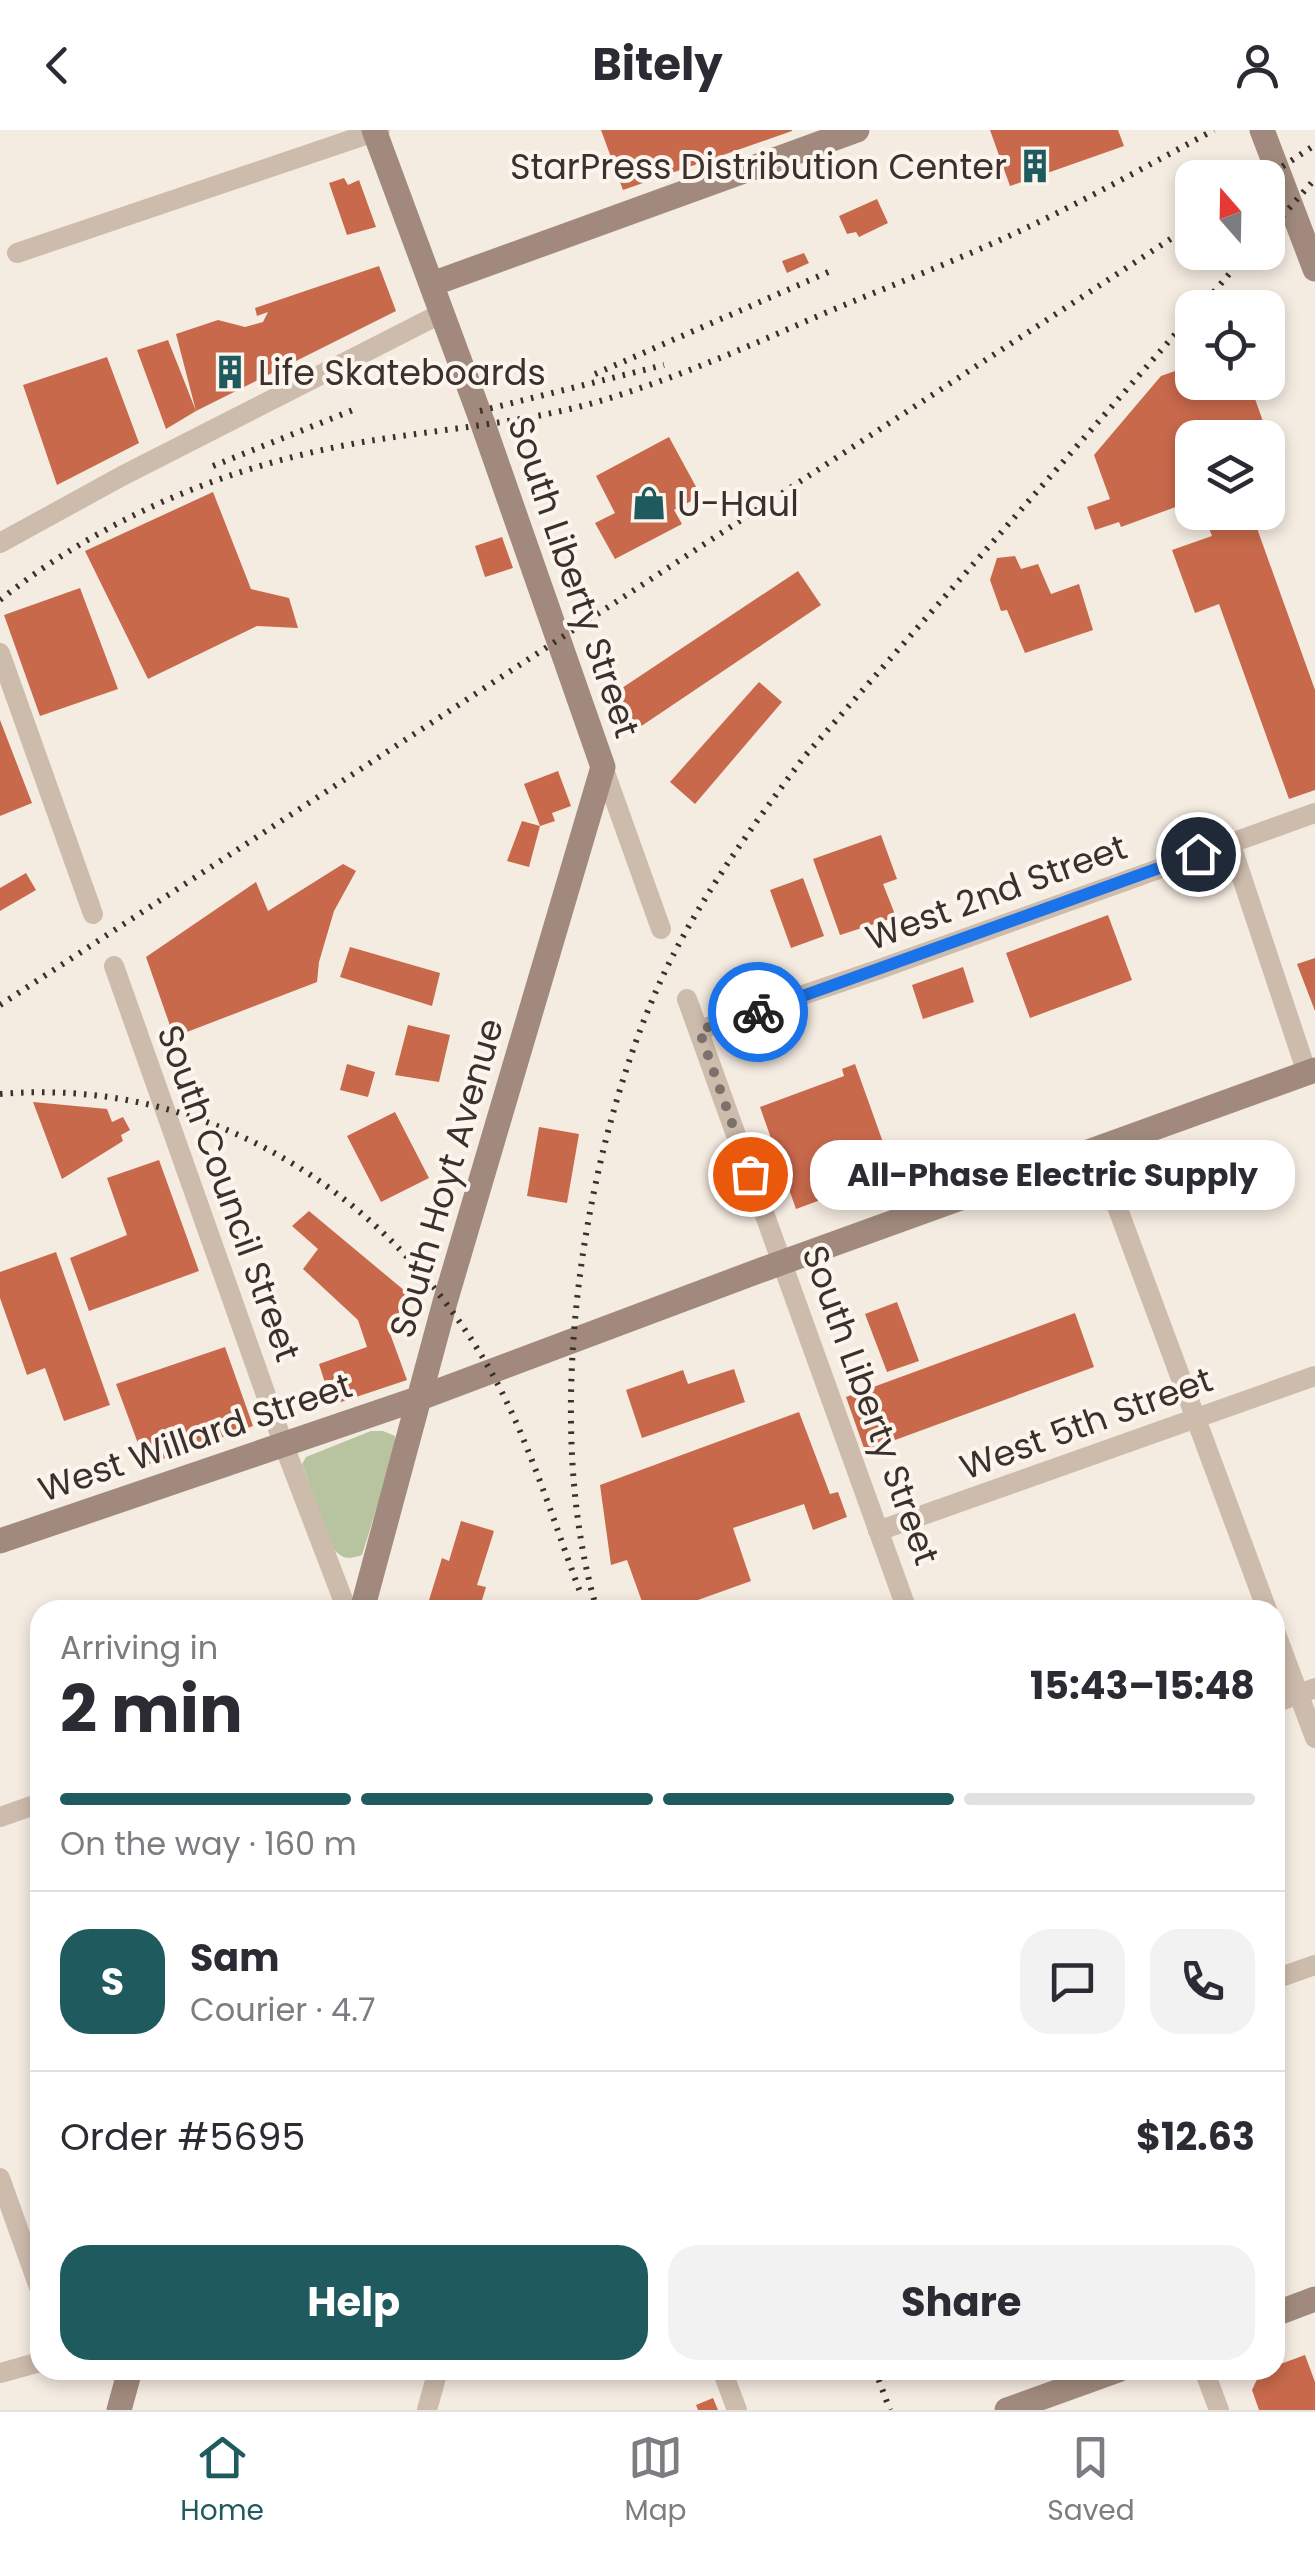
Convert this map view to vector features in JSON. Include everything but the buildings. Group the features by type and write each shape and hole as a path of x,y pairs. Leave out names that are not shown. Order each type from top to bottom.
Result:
{"street":[{"path":"432,284 857,130"},
{"path":"1262,130 1315,269"},
{"path":"17,253 377,131"},
{"name":"South Liberty Street","path":"377,131 603,767"},
{"path":"0,543 122,476 442,313"},
{"path":"0,653 93,914"},
{"path":"603,767 662,929"},
{"name":"South Hoyt Avenue","path":"365,1600 450,1284 603,767"},
{"name":"West 2nd Street","path":"699,1030 1315,812"},
{"path":"1230,842 1311,1072"},
{"name":"South Council Street","path":"114,966 343,1600"},
{"name":"South Liberty Street","path":"687,999 903,1600"},
{"name":"West Willard Street","path":"0,1541 420,1398 782,1262 1311,1072"},
{"path":"1096,1150 1263,1600"},
{"name":"West 5th Street","path":"878,1531 1315,1376"},
{"path":"1285,1650 1307,1691 1315,1738"},
{"path":"0,1817 30,1807"},
{"path":"1285,1976 1315,1965"},
{"path":"0,2178 30,2262"},
{"path":"1285,2310 1315,2299"},
{"path":"0,2373 30,2365"},
{"path":"119,2410 126,2380"},
{"path":"427,2410 435,2380"},
{"path":"726,2380 737,2410"},
{"path":"1007,2410 1090,2380"},
{"path":"1208,2380 1219,2410"}],"green space":[{"path":"371,1431 395,1436 396,1446 362,1555 345,1557 332,1547 302,1464 306,1457"}],"railway":[{"path":"0,600 82,543 126,519 217,480 363,442 565,410 682,373 1001,239 1214,130"},
{"path":"1285,165 1315,145"},
{"path":"1285,213 1315,179"},
{"path":"0,1005 1175,236"},
{"path":"595,374 833,270"},
{"path":"1215,290 1233,270"},
{"path":"595,1600 580,1536 572,1457 578,1291 609,1126 661,980 709,893 804,757 1175,334"},
{"path":"480,411 664,365"},
{"path":"213,466 353,410"},
{"path":"0,1094 74,1093 145,1104 213,1124 276,1154 336,1193 390,1239 438,1293 496,1381 537,1472 582,1597"},
{"path":"879,2380 890,2410"}],"way so far":[{"path":"750,1174 699,1030 758,1012"}],"place":[{"name":"StarPress Distribution Center","path":"1035,166"},
{"name":"Life Skateboards","path":"230,372"},
{"name":"U-Haul","path":"649,503"},
{"name":"All-Phase Electric Supply","path":"750,1174"}],"route":[{"path":"758,1012 1198,854"}]}
